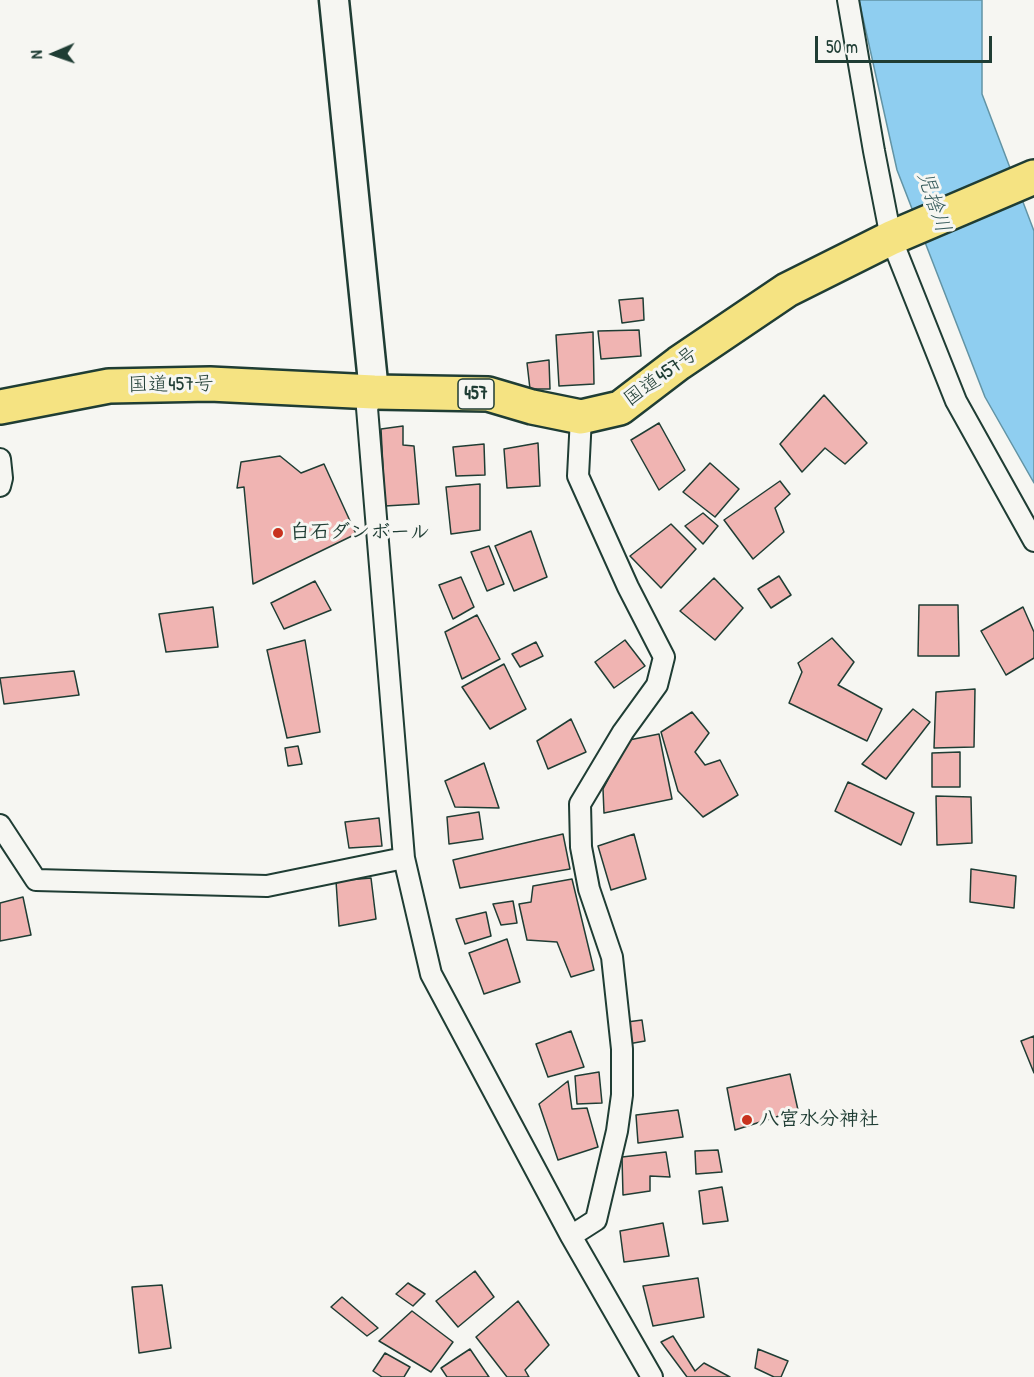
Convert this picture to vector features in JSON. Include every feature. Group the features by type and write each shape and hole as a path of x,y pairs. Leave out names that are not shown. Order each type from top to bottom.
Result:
{"highway":[{"name":"国道457号","path":"0,407 109,386 210,384 374,392 488,394 532,407 581,417 620,408 679,363 787,290 895,236 1034,177"}],"street":[{"path":"334,0 374,392 367,408 404,858 430,974 571,1236 652,1377"},
{"path":"848,0 874,151 895,236 956,401 1034,541"},
{"path":"571,1236 596,1220 622,1095 622,1049 612,957 587,878 581,847 579,804 623,732 657,685 664,657 627,587 578,476 581,417"},
{"path":"0,459 2,478 0,486"},
{"path":"0,825 36,880 267,886 404,858"}],"water":[{"name":"児捨川","path":"859,0 982,0 982,94 1034,231 1034,483 985,397 897,170"}],"building":[{"path":"643,298 644,320 622,323 619,300"},
{"path":"639,330 641,356 601,359 598,331"},
{"path":"593,332 594,384 559,386 556,335"},
{"path":"549,360 550,389 530,389 527,363"},
{"path":"824,395 867,443 845,464 825,448 802,472 780,444"},
{"path":"659,423 685,470 659,490 631,440"},
{"path":"403,426 403,445 414,446 419,504 385,506 381,429"},
{"path":"538,443 540,486 507,488 504,449"},
{"path":"484,444 485,475 456,476 453,447"},
{"path":"280,456 301,473 324,464 356,534 253,584 244,487 237,488 241,462"},
{"path":"710,463 739,489 715,517 683,492"},
{"path":"780,481 790,494 775,508 784,532 753,559 724,520"},
{"path":"480,484 480,530 451,534 446,487"},
{"path":"703,513 718,526 703,544 685,526"},
{"path":"671,524 696,549 661,588 630,556"},
{"path":"531,531 547,577 514,591 495,546"},
{"path":"489,546 504,584 487,591 471,552"},
{"path":"779,576 791,595 771,608 758,589"},
{"path":"461,577 474,607 453,619 439,585"},
{"path":"714,578 743,608 715,640 680,611"},
{"path":"315,581 331,610 284,629 271,603"},
{"path":"919,605 958,605 959,656 918,656"},
{"path":"213,607 218,647 166,652 159,614"},
{"path":"1023,607 1034,632 1034,658 1006,675 981,631"},
{"path":"477,615 500,659 462,679 445,632"},
{"path":"832,638 854,662 838,685 882,709 867,741 789,703 802,672 798,663"},
{"path":"305,640 320,732 287,738 267,650"},
{"path":"625,640 645,666 614,688 595,662"},
{"path":"536,642 543,656 520,667 512,654"},
{"path":"504,664 526,709 490,729 462,687"},
{"path":"74,671 79,695 4,704 0,678"},
{"path":"975,689 974,747 934,748 936,692"},
{"path":"913,709 930,722 886,779 862,764"},
{"path":"692,712 709,733 695,752 705,765 720,760 738,795 703,817 678,791 661,732"},
{"path":"571,719 586,752 548,769 537,741"},
{"path":"659,734 672,799 604,813 603,789 629,740"},
{"path":"298,746 302,764 288,766 285,748"},
{"path":"960,752 960,787 932,787 932,753"},
{"path":"484,763 499,808 455,807 445,781"},
{"path":"848,782 914,813 901,845 835,811"},
{"path":"936,796 971,797 972,843 937,845"},
{"path":"479,812 483,839 449,844 447,817"},
{"path":"379,818 382,846 349,848 345,822"},
{"path":"563,834 570,869 460,888 453,860"},
{"path":"634,834 646,879 611,890 598,846"},
{"path":"971,869 1016,876 1014,908 970,902"},
{"path":"371,878 376,919 339,926 336,881"},
{"path":"572,879 594,970 571,977 557,942 527,940 519,904 531,902 533,886"},
{"path":"23,897 31,935 0,941 0,903"},
{"path":"513,901 517,923 501,925 493,904"},
{"path":"486,912 491,936 465,944 456,919"},
{"path":"507,939 520,982 484,994 469,953"},
{"path":"642,1020 645,1041 628,1044 627,1022"},
{"path":"571,1031 584,1067 548,1077 536,1044"},
{"path":"1034,1036 1034,1073 1021,1041"},
{"path":"599,1072 602,1103 577,1104 575,1076"},
{"path":"790,1074 798,1110 735,1130 727,1088"},
{"path":"568,1081 572,1109 587,1108 598,1147 558,1160 539,1104"},
{"path":"678,1110 683,1137 638,1143 636,1115"},
{"path":"718,1150 722,1172 696,1174 695,1151"},
{"path":"666,1152 670,1177 650,1176 650,1191 623,1195 622,1157"},
{"path":"722,1187 728,1221 703,1224 699,1191"},
{"path":"663,1223 669,1256 624,1262 620,1231"},
{"path":"475,1271 494,1297 458,1327 436,1301"},
{"path":"698,1278 704,1317 653,1326 643,1286"},
{"path":"408,1283 425,1294 413,1306 396,1294"},
{"path":"162,1285 171,1348 139,1353 132,1287"},
{"path":"342,1297 378,1328 367,1336 331,1307"},
{"path":"518,1301 549,1345 525,1370 529,1377 507,1377 476,1337"},
{"path":"412,1311 453,1342 431,1372 379,1341"},
{"path":"673,1336 695,1371 704,1363 730,1377 687,1377 661,1342"},
{"path":"470,1349 489,1377 447,1377 441,1368"},
{"path":"758,1349 788,1361 781,1377 774,1377 755,1368"},
{"path":"385,1353 410,1367 404,1377 382,1377 373,1371"}],"place":[{"name":"白石ダンボール","path":"278,533"},
{"name":"八宮水分神社","path":"747,1120"}]}
